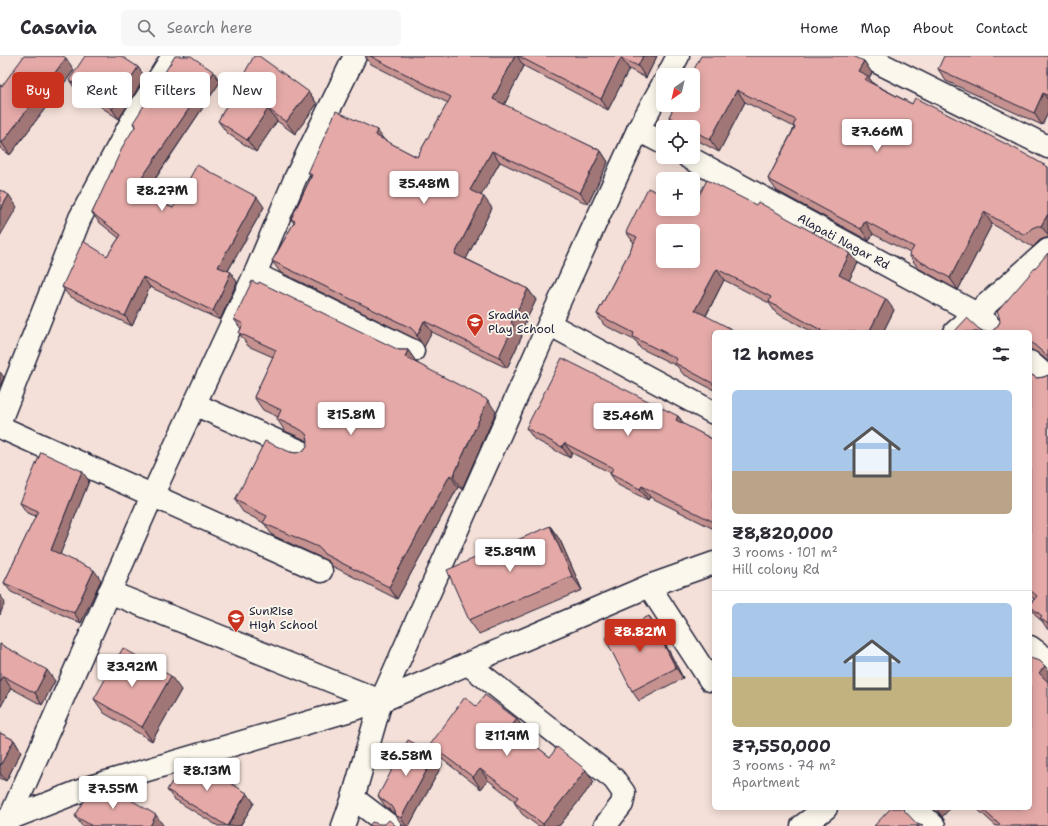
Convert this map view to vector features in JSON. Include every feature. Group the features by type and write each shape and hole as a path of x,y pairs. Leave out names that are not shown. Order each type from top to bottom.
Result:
{"street":[{"path":"0,421 80,218 132,121 173,56"},
{"path":"4,821 194,404 255,274 295,179 355,56"},
{"path":"672,68 678,56"},
{"path":"865,56 1048,147"},
{"path":"343,826 353,798 381,701 549,324 638,130 656,97"},
{"path":"638,130 656,139"},
{"name":"Alapati Nagar Rd","path":"700,164 975,313 994,330"},
{"path":"957,330 1048,250"},
{"path":"255,274 413,351"},
{"path":"549,324 712,412"},
{"path":"1032,364 1048,378"},
{"path":"194,404 304,453"},
{"path":"0,427 321,571"},
{"path":"4,821 93,786 381,701 649,586 712,564"},
{"path":"649,586 710,680"},
{"path":"109,592 381,701"},
{"path":"1032,648 1048,660"},
{"path":"468,664 614,779 624,793 622,804 607,825"},
{"path":"353,798 390,826"},
{"path":"804,826 824,810"},
{"path":"917,810 934,826"}],"building":[{"path":"24,56 63,56 66,58 55,72 12,72"},
{"path":"85,56 121,56 138,67 132,77 132,72 74,72"},
{"path":"175,56 191,56 214,72 210,78 210,72 165,72"},
{"path":"254,56 259,56 309,92 286,122 268,109 247,140 218,121 225,108 276,108 276,72 245,72"},
{"path":"370,56 515,56 493,99 601,151 580,193 492,151 470,190 484,197 455,254 528,289 511,323 514,325 499,357 424,321 417,336 411,328 272,261 295,221 291,219 312,175 308,173 336,111 377,130 375,135 417,157 451,97"},
{"path":"518,56 643,56 638,66 621,58 601,99"},
{"path":"701,56 853,56 864,61 858,71 868,76 865,80 912,104 915,98 1016,149 1048,167 1048,214 1041,226 1032,228 1025,235 984,212 950,278 909,255 914,247 865,221 861,229 768,179 795,127 793,126 796,120 737,90 710,140 700,134 700,120 674,120 669,117 672,112 700,112 700,68 695,68"},
{"path":"944,56 1048,56 1048,96 1043,93 1034,113 938,69"},
{"path":"12,72 12,108 28,108 2,143 0,142 0,85 2,86"},
{"path":"142,108 189,108 133,191 173,208 197,165 257,197 218,267 231,272 213,311 143,277 125,316 62,287 83,241 107,256 121,235 92,213 124,144 136,125 133,123"},
{"path":"707,180 756,205 758,202 850,253 839,275 886,299 870,330 821,330 769,302 771,297 717,269 695,310 733,330 712,330 712,383 675,363 677,359 633,337 634,333 597,314 637,237 626,232 648,188 656,192 656,216 700,216 700,194"},
{"path":"0,190 9,195 0,210"},
{"path":"1048,253 1048,357 1032,343 1032,330 994,330 1000,322 997,312"},
{"path":"252,281 258,284 259,282 399,350 408,350 405,357 488,400 453,477 450,475 389,587 324,554 318,547 263,523 267,516 235,500 265,441 290,452 296,453 303,451 307,446 308,440 306,434 301,430 277,419 281,410 254,397 276,350 239,333 243,324 234,319"},
{"path":"967,318 981,330 956,330"},
{"path":"562,358 678,416 676,420 712,439 712,521 642,486 640,489 610,474 613,468 564,443 562,447 526,428"},
{"path":"1032,375 1037,378 1048,375 1048,624 1040,618 1042,616 1032,608 1032,602 1037,596 1032,592"},
{"path":"41,452 82,471 51,550 94,570 74,613 4,583 38,511 20,503"},
{"path":"550,526 572,576 469,620 447,570"},
{"path":"649,616 676,668 632,691 605,638"},
{"path":"0,644 47,670 35,693 3,676 0,682"},
{"path":"123,648 171,676 142,727 94,699"},
{"path":"1032,658 1040,661 1045,666 1039,673 1048,682 1048,826 1001,826 983,810 1032,810"},
{"path":"485,695 517,719 511,727 550,757 557,747 586,770 543,824 514,802 518,797 480,769 473,777 430,745 465,697 476,706"},
{"path":"0,733 14,740 0,766"},
{"path":"408,740 435,755 401,818 395,815 391,806 378,796"},
{"path":"190,759 247,793 227,826 167,790 185,760"},
{"path":"105,784 156,815 150,826 92,826 75,816 92,788"},
{"path":"889,810 904,810 917,824 923,826 874,826"},
{"path":"389,820 396,826 369,826 372,822 385,824"}],"place":[{"name":"Sradha Play School","path":"475,337"},
{"name":"SunRise High School","path":"236,633"}]}
